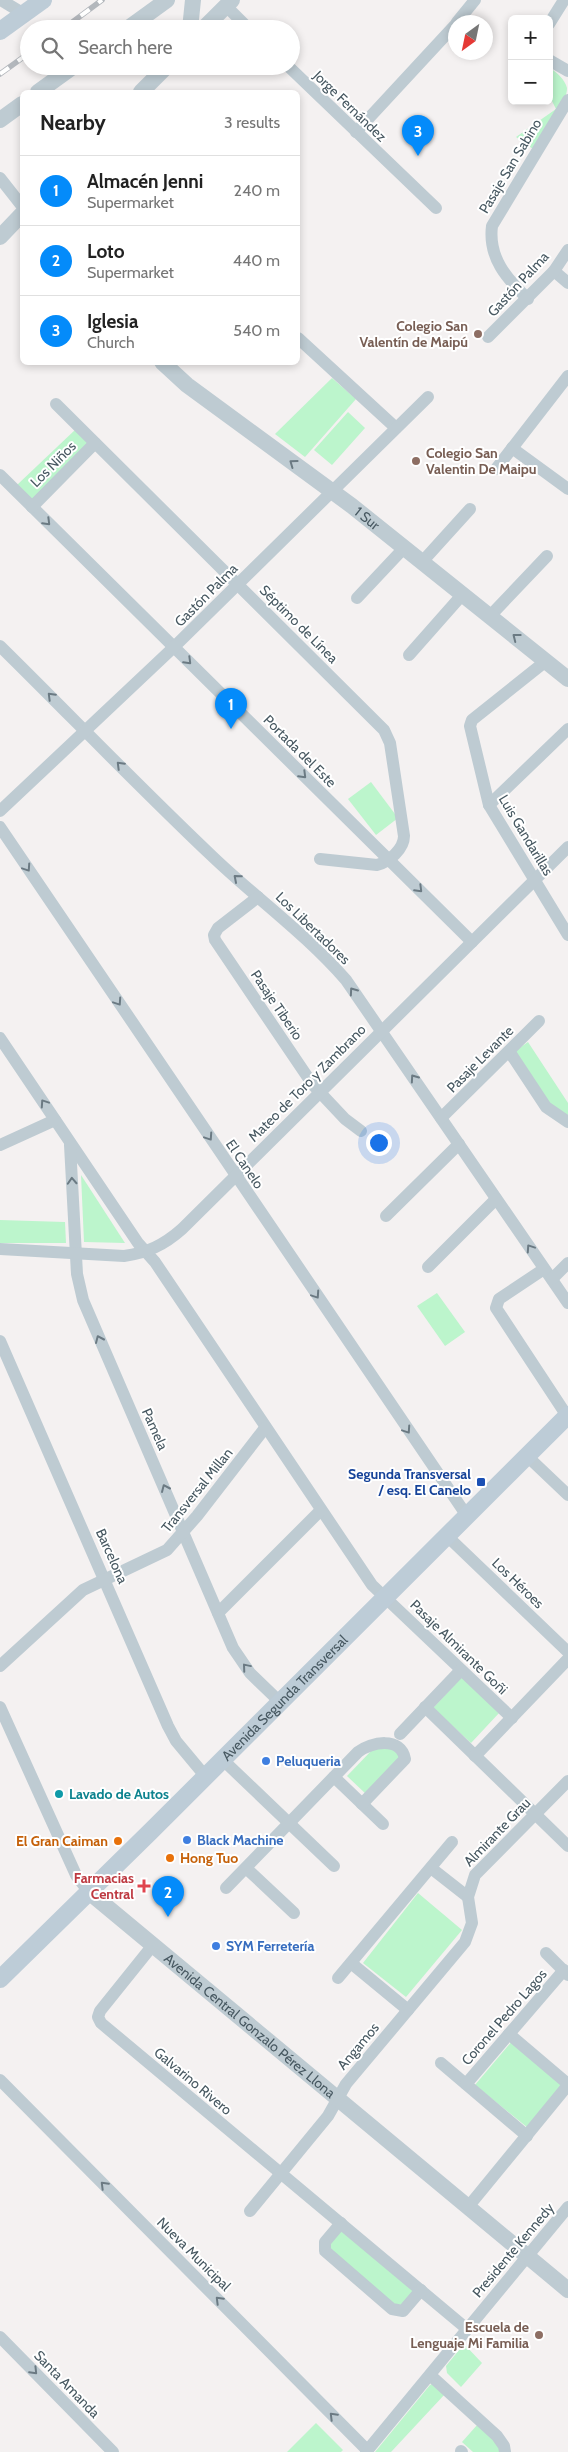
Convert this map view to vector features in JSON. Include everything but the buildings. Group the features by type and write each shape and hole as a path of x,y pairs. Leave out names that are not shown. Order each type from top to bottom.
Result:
{"main road":[{"path":"0,31 42,0"},
{"name":"Avenida Segunda Transversal","path":"0,1979 206,1777 568,1415"}],"street":[{"path":"1,0 24,14"},
{"path":"139,20 167,0"},
{"path":"191,20 192,0"},
{"path":"463,15 475,0"},
{"path":"553,18 564,0"},
{"path":"213,20 229,3 242,20"},
{"path":"356,132 448,32"},
{"path":"553,62 568,71"},
{"path":"41,90 62,75"},
{"path":"143,90 158,75"},
{"name":"Jorge Fernández","path":"297,75 436,208"},
{"name":"Pasaje San Sabino","path":"528,299 501,271 492,235 492,226 568,100"},
{"path":"0,120 20,105"},
{"path":"0,178 20,214"},
{"path":"0,238 20,217"},
{"name":"Gastón Palma","path":"488,337 554,271 568,250"},
{"path":"554,271 568,283"},
{"path":"300,340 396,428"},
{"name":"1 Sur","path":"165,365 192,388 332,492 422,562 568,679"},
{"path":"496,469 568,376"},
{"name":"Gastón Palma","path":"0,811 174,647 428,397"},
{"name":"Séptimo de Línea","path":"56,404 379,724 388,736 404,836 402,846 388,859"},
{"name":"Los Niños","path":"32,507 95,443"},
{"path":"512,448 568,489"},
{"name":"Portada del Este","path":"0,475 472,942"},
{"path":"422,562 470,509"},
{"path":"357,598 404,548"},
{"path":"490,616 547,556"},
{"path":"409,655 462,594"},
{"name":"Los Libertadores","path":"0,646 215,859 326,958 346,980 568,1303"},
{"name":"Luis Gandarillas","path":"546,661 470,722 481,777 489,805 568,935"},
{"path":"489,805 568,729"},
{"name":"El Canelo","path":"0,827 467,1516"},
{"name":"Mateo de Toro y Zambrano","path":"0,1249 124,1256 144,1252 174,1236 568,847"},
{"path":"320,860 378,865 388,859"},
{"name":"Pasaje Tiberio","path":"258,897 218,928 214,935 215,940 319,1093 345,1119 361,1130"},
{"name":"Pasaje Levante","path":"442,1118 539,1021"},
{"name":"Pamela","path":"1,1040 144,1252 155,1262 320,1511 372,1585 385,1597"},
{"path":"509,1051 546,1107 568,1122"},
{"path":"0,1145 55,1120"},
{"name":"Pamela","path":"70,1144 78,1282 83,1300 218,1613 241,1661 280,1702"},
{"path":"386,1216 459,1144"},
{"path":"428,1267 496,1199"},
{"path":"568,1263 499,1299 496,1308 568,1415"},
{"name":"Barcelona","path":"0,1341 168,1726 180,1746 206,1777"},
{"name":"Transversal Millan","path":"3,1663 74,1596 105,1578 159,1555 184,1531 265,1428"},
{"path":"527,1456 568,1495"},
{"path":"218,1613 320,1511"},
{"name":"Los Héroes","path":"447,1536 568,1652"},
{"name":"Pasaje Almirante Goñi","path":"385,1597 512,1718"},
{"path":"0,1648 3,1663"},
{"path":"475,1756 568,1660"},
{"path":"400,1734 461,1670"},
{"name":"Avenida Central Gonzalo Pérez Llona","path":"0,1707 76,1875 89,1892 527,2256 566,2284"},
{"path":"425,1707 568,1846"},
{"path":"226,1888 364,1747 388,1742 394,1744 405,1756 404,1761 362,1804"},
{"path":"223,1760 334,1866"},
{"path":"334,1777 384,1824"},
{"name":"Almirante Grau","path":"468,1896 475,1875 568,1782"},
{"name":"Almirante Grau","path":"338,1978 452,1842"},
{"path":"246,1868 294,1913"},
{"path":"431,1868 468,1896"},
{"name":"Angamos","path":"250,2210 328,2116 346,2084 468,1936 472,1917 468,1896"},
{"name":"Galvarino Rivero","path":"153,1945 100,2011 99,2020 467,2329"},
{"path":"546,1952 566,1973"},
{"path":"351,1963 408,2010"},
{"name":"Coronel Pedro Lagos","path":"466,2084 509,2034 566,1973"},
{"path":"468,2207 568,2084 509,2034"},
{"path":"441,2063 526,2136"},
{"name":"Nueva Municipal","path":"0,2080 367,2451"},
{"name":"Presidente Kennedy","path":"367,2451 568,2207"},
{"path":"341,2223 325,2242 325,2251 385,2303 396,2311 403,2311 421,2290"},
{"name":"Santa Amanda","path":"1,2338 113,2452"},
{"path":"430,2375 497,2436 504,2446 504,2452"}],"green space":[{"path":"553,70 567,88 563,102 533,149 516,137 556,109 553,103"},
{"path":"332,378 356,399 305,457 275,434"},
{"path":"348,412 365,428 332,465 314,450"},
{"path":"76,429 91,444 32,501 17,485"},
{"path":"371,782 398,818 376,835 348,799"},
{"path":"528,1042 568,1103 568,1118 554,1111 515,1051"},
{"path":"81,1175 125,1243 84,1242"},
{"path":"0,1220 65,1222 66,1243 0,1243"},
{"path":"437,1293 465,1332 445,1346 417,1306"},
{"path":"462,1677 500,1712 471,1743 433,1708"},
{"path":"391,1746 402,1757 367,1795 347,1776 374,1748"},
{"path":"418,1893 462,1930 406,1997 363,1963"},
{"path":"513,2040 564,2083 528,2128 475,2085"},
{"path":"340,2231 348,2232 411,2286 413,2293 404,2305 392,2304 329,2252 329,2245"},
{"path":"464,2344 482,2363 461,2387 447,2373 446,2366"},
{"path":"434,2383 445,2394 391,2452 375,2452 430,2385"},
{"path":"316,2423 343,2450 341,2452 287,2452"},
{"path":"478,2424 497,2441 500,2452 473,2452 462,2442"}],"railway":[{"path":"75,20 102,0"},
{"path":"0,74 20,60"}],"place":[{"name":"Iglesia","path":"418,156"},
{"name":"Colegio San Valentín de Maipú","path":"478,334"},
{"name":"Colegio San Valentin De Maipu","path":"416,461"},
{"name":"Almacén Jenni","path":"231,729"},
{"name":"Segunda Transversal / esq. El Canelo","path":"481,1482"},
{"name":"Peluqueria","path":"266,1761"},
{"name":"Lavado de Autos","path":"59,1794"},
{"name":"Black Machine","path":"187,1840"},
{"name":"El Gran Caiman","path":"118,1841"},
{"name":"Hong Tuo","path":"170,1858"},
{"name":"Farmacias Central","path":"144,1886"},
{"name":"Loto","path":"168,1917"},
{"name":"SYM Ferretería","path":"216,1946"},
{"name":"Escuela de Lenguaje Mi Familia","path":"539,2335"}]}
